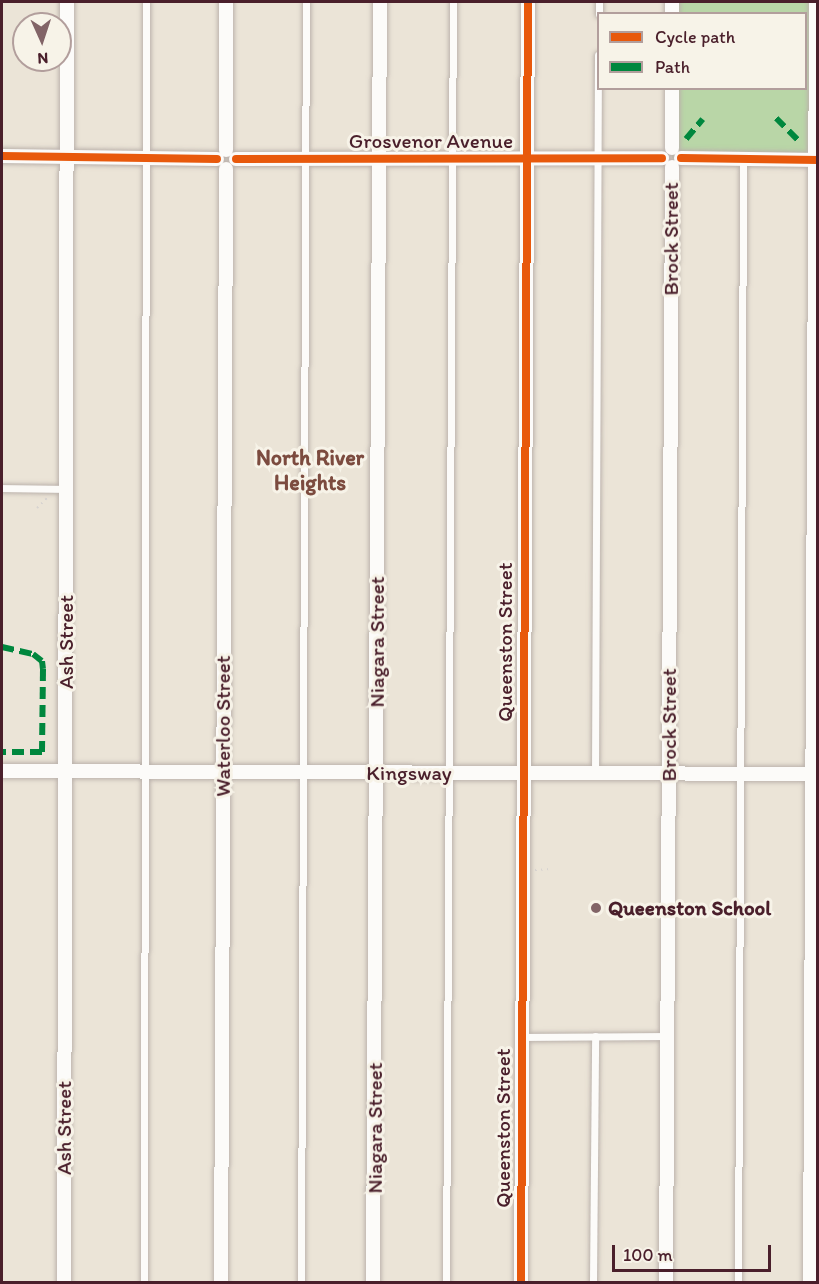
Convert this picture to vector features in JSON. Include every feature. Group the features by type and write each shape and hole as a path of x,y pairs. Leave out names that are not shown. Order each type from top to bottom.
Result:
{"street":[{"name":"Ash Street","path":"64,1282 68,2"},
{"name":"Waterloo Street","path":"221,1282 226,2"},
{"name":"Niagara Street","path":"374,1282 380,2"},
{"name":"Queenston Street","path":"521,1282 528,2"},
{"path":"810,1282 815,774 816,2"},
{"name":"Brock Street","path":"666,1282 672,90"},
{"name":"Grosvenor Avenue","path":"2,156 226,159 817,160"},
{"name":"Kingsway","path":"2,771 815,774"}],"lane":[{"path":"144,1282 146,2"},
{"path":"301,1282 306,2"},
{"path":"446,1282 453,2"},
{"path":"595,774 598,90"},
{"path":"738,1282 743,159"},
{"path":"2,488 66,489"},
{"path":"593,1282 595,1036"},
{"path":"522,1037 667,1036"}],"path":[{"path":"37,508 51,496"},
{"path":"535,870 550,869"}],"green space":[{"path":"672,2 816,2 816,160 672,158 672,90 807,90 807,12 672,12"}],"marked path":[{"path":"776,118 800,142"},
{"path":"686,139 703,119"},
{"path":"2,647 33,654 42,661 43,669 42,752 2,752"}],"cycle path":[{"path":"521,1282 528,2"},
{"path":"2,156 217,159"},
{"path":"236,159 662,158"},
{"path":"681,158 818,160"}],"place":[{"name":"Queenston School","path":"596,908"}],"district":[{"name":"North River Heights","path":"310,470"}]}
